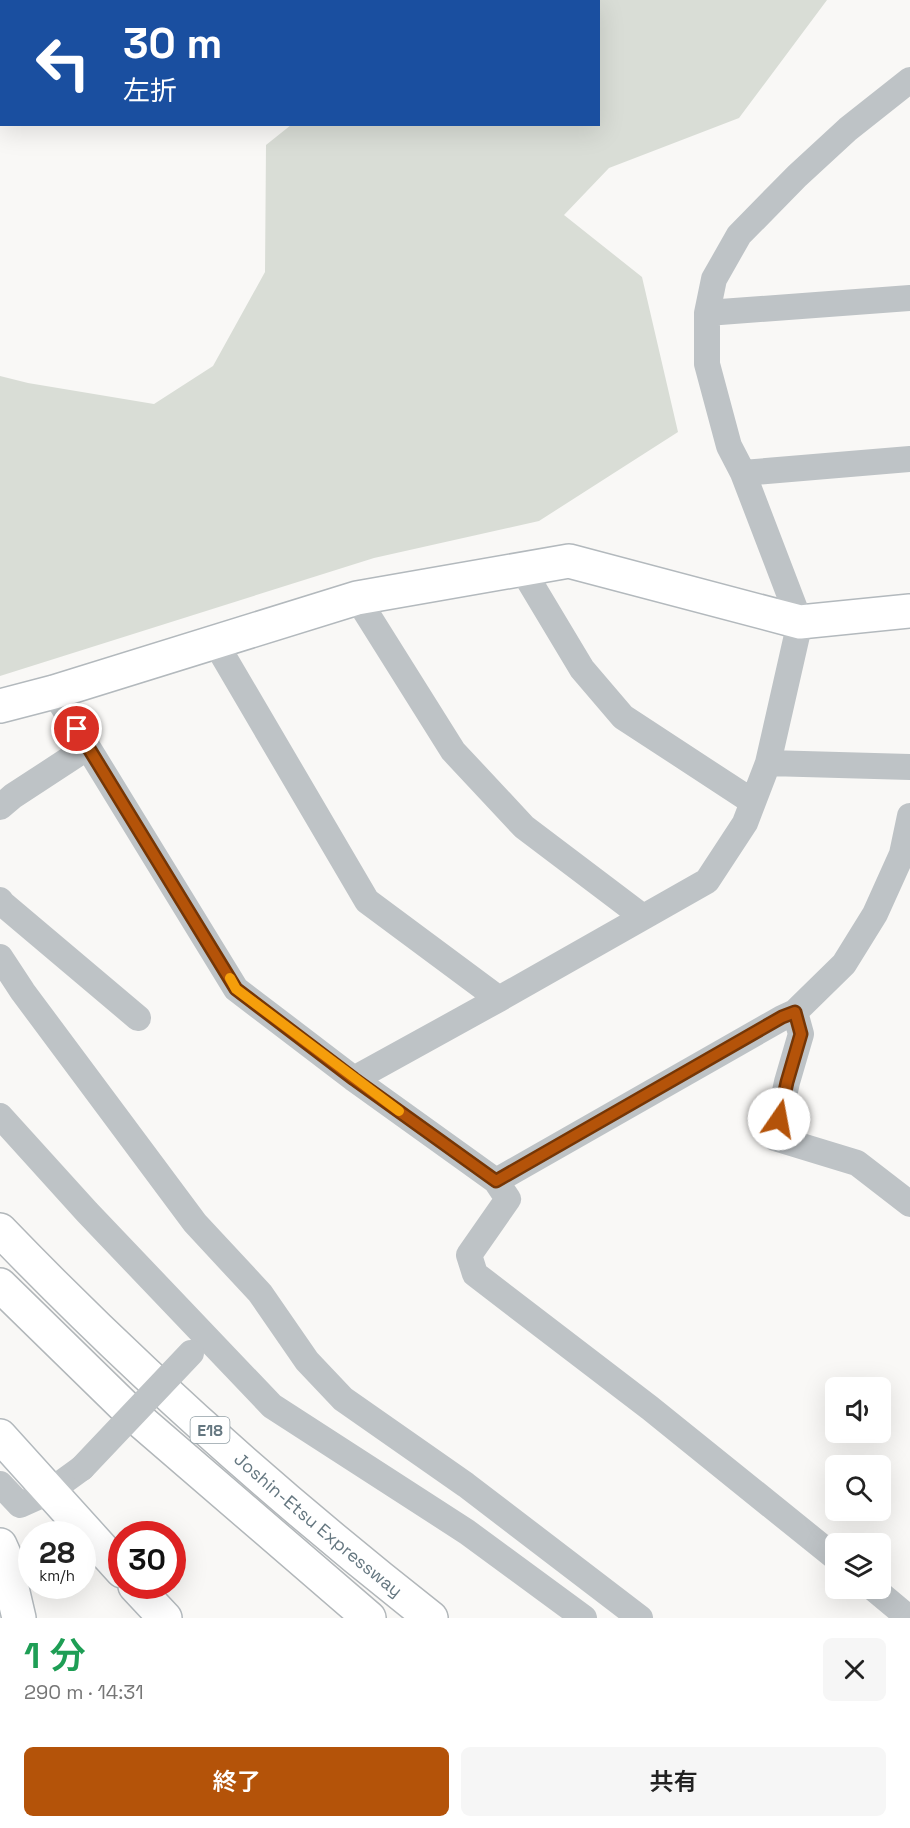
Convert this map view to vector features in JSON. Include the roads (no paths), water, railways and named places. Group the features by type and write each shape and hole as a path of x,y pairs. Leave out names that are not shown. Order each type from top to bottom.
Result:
{"main road":[{"path":"0,706 54,692 357,598 569,561 800,622 910,611"},
{"name":"Joshin-Etsu Expressway","path":"0,1230 156,1383 280,1492 431,1618"},
{"name":"E18","path":"0,1285 129,1411 369,1618"},
{"path":"0,1436 108,1556"},
{"path":"0,1545 19,1618"},
{"path":"147,1599 165,1618"}],"street":[{"path":"354,1079 707,881 746,823 768,763 800,622 743,474 729,446 707,364 707,313 714,279 739,235 848,129 910,80"},
{"path":"707,313 909,292"},
{"path":"743,474 910,459"},
{"path":"522,569 582,669 623,717 753,802"},
{"path":"357,598 453,751 524,827 643,917"},
{"path":"214,642 367,901 499,999"},
{"path":"54,692 236,989 354,1079 496,1181 508,1199 469,1255 475,1274 650,1408 825,1549"},
{"path":"0,807 88,747"},
{"path":"768,763 910,767"},
{"path":"496,1181 782,1017 795,1012 844,964 875,914 902,854 910,816"},
{"path":"0,900 138,1018"},
{"path":"0,957 23,992 195,1223 260,1293 307,1361 328,1384 343,1399 466,1485 640,1618"},
{"path":"795,1012 801,1034 787,1082 775,1138 856,1163 910,1204"},
{"path":"0,1116 87,1212 199,1345 272,1406 467,1532 584,1618"},
{"path":"0,1484 20,1505 49,1492 82,1468 199,1345"},
{"path":"886,1599 909,1618"}]}
